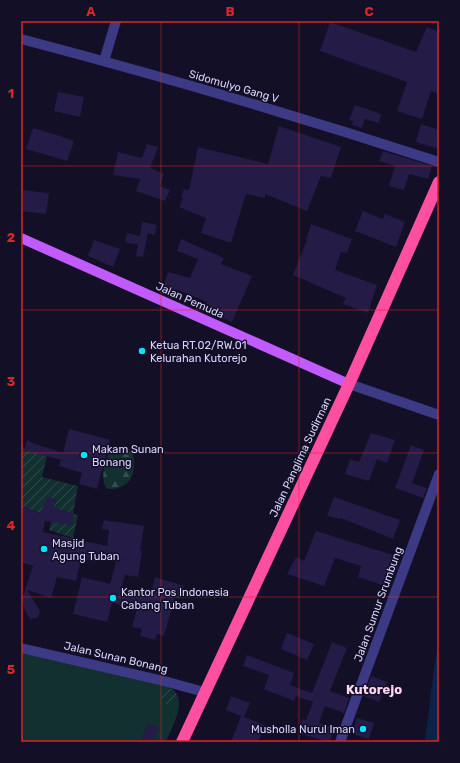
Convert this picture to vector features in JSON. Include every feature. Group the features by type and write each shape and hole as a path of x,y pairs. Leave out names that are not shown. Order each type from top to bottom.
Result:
{"highway":[{"name":"Jalan Panglima Sudirman","path":"182,742 349,384 439,182"}],"main road":[{"name":"Jalan Pemuda","path":"21,238 349,384"}],"street":[{"path":"104,61 116,21"},
{"name":"Sidomulyo Gang V","path":"21,39 104,61 288,114 439,162"},
{"path":"349,384 439,415"},
{"name":"Jalan Sumur Srumbung","path":"340,742 439,474"},
{"name":"Jalan Sunan Bonang","path":"21,648 204,692"}],"green space":[{"path":"21,447 47,456 42,477 78,486 73,514 78,515 73,538 49,530 53,517 22,507 21,509"},
{"path":"125,447 132,451 133,454 134,466 131,478 127,483 118,488 106,488 103,474 107,458 112,451"},
{"path":"21,651 154,681 170,688 178,696 179,702 177,716 166,742 21,742"},
{"path":"166,686 174,690 177,695 173,703 170,705 160,702"}],"water":[{"path":"439,641 439,742 425,742 434,668"}],"building":[{"path":"330,22 416,52 427,27 439,32 439,94 431,91 422,119 397,111 407,82 320,51"},
{"path":"58,92 84,97 80,117 54,111"},
{"path":"355,105 381,114 379,123 365,119 362,128 352,125 353,121 349,120"},
{"path":"421,124 439,130 439,149 416,142"},
{"path":"279,126 341,147 331,178 321,176 307,211 265,194 265,198 246,194 231,243 201,233 206,218 179,207 183,198 181,197 184,189 189,190 198,147 268,164"},
{"path":"33,128 74,141 67,161 26,149"},
{"path":"147,144 158,147 150,168 164,174 160,186 170,190 165,201 136,191 140,179 113,175 118,152 142,158"},
{"path":"383,151 432,166 428,179 409,174 404,190 389,186 395,166 379,161"},
{"path":"21,190 49,193 46,214 21,211"},
{"path":"363,211 383,219 385,214 405,222 396,247 355,231"},
{"path":"142,222 157,225 155,235 148,233 143,257 136,256 138,245 125,242 127,233 140,236"},
{"path":"311,224 352,239 347,253 341,252 335,270 377,285 368,313 343,304 346,298 293,275 307,240"},
{"path":"181,239 224,258 221,264 252,276 232,322 203,310 207,302 176,289 175,291 163,287 168,272 190,278 198,259 177,251"},
{"path":"94,240 120,249 113,267 88,256"},
{"name":"Makam Sunan Bonang","path":"69,429 110,440 97,489 79,484 82,473 59,466 61,460 24,450 27,440 63,453"},
{"path":"371,433 395,440 387,463 377,459 369,481 345,474 350,459 359,462"},
{"path":"411,445 424,450 412,483 427,488 423,498 395,488"},
{"path":"48,496 57,501 53,508 74,513 72,525 45,521 43,532 107,546 109,530 102,529 104,520 144,526 138,577 125,575 121,590 140,595 141,591 151,594 155,577 184,586 180,599 175,597 164,636 157,634 155,640 140,636 142,629 132,627 137,609 112,603 107,622 73,614 82,577 110,584 116,562 97,559 97,562 81,559 76,581 57,577 51,598 27,590 40,611 39,616 36,618 31,619 28,616 21,602 21,594 23,596 33,566 21,562 21,506 40,513"},
{"path":"334,497 400,520 393,539 341,518 327,516"},
{"path":"316,531 396,556 395,558 400,560 397,570 393,569 392,573 390,573 385,586 358,577 361,566 335,558 324,586 287,574 296,557 304,561"},
{"path":"287,633 314,644 307,660 281,649"},
{"path":"332,642 347,648 330,691 349,698 344,713 325,706 319,723 334,728 330,742 328,742 298,733 302,719 306,720 313,702 296,696 294,701 264,689 269,675 243,666 247,655 294,673 290,685 312,693"},
{"path":"371,676 387,682 379,702 364,696"},
{"path":"231,696 250,703 244,717 265,725 258,742 231,742 241,716 226,710"},
{"name":"Musholla Nurul Iman","path":"357,718 374,723 369,739 352,734"},
{"path":"148,723 159,727 154,739 152,738 151,742 140,742"}],"place":[{"name":"Ketua RT.02/RW.01 Kelurahan Kutorejo","path":"142,351"},
{"name":"Makam Sunan Bonang","path":"84,455"},
{"name":"Masjid Agung Tuban","path":"44,549"},
{"name":"Kantor Pos Indonesia Cabang Tuban","path":"113,598"},
{"name":"Musholla Nurul Iman","path":"363,729"}],"district":[{"name":"Kutorejo","path":"374,689"}]}
